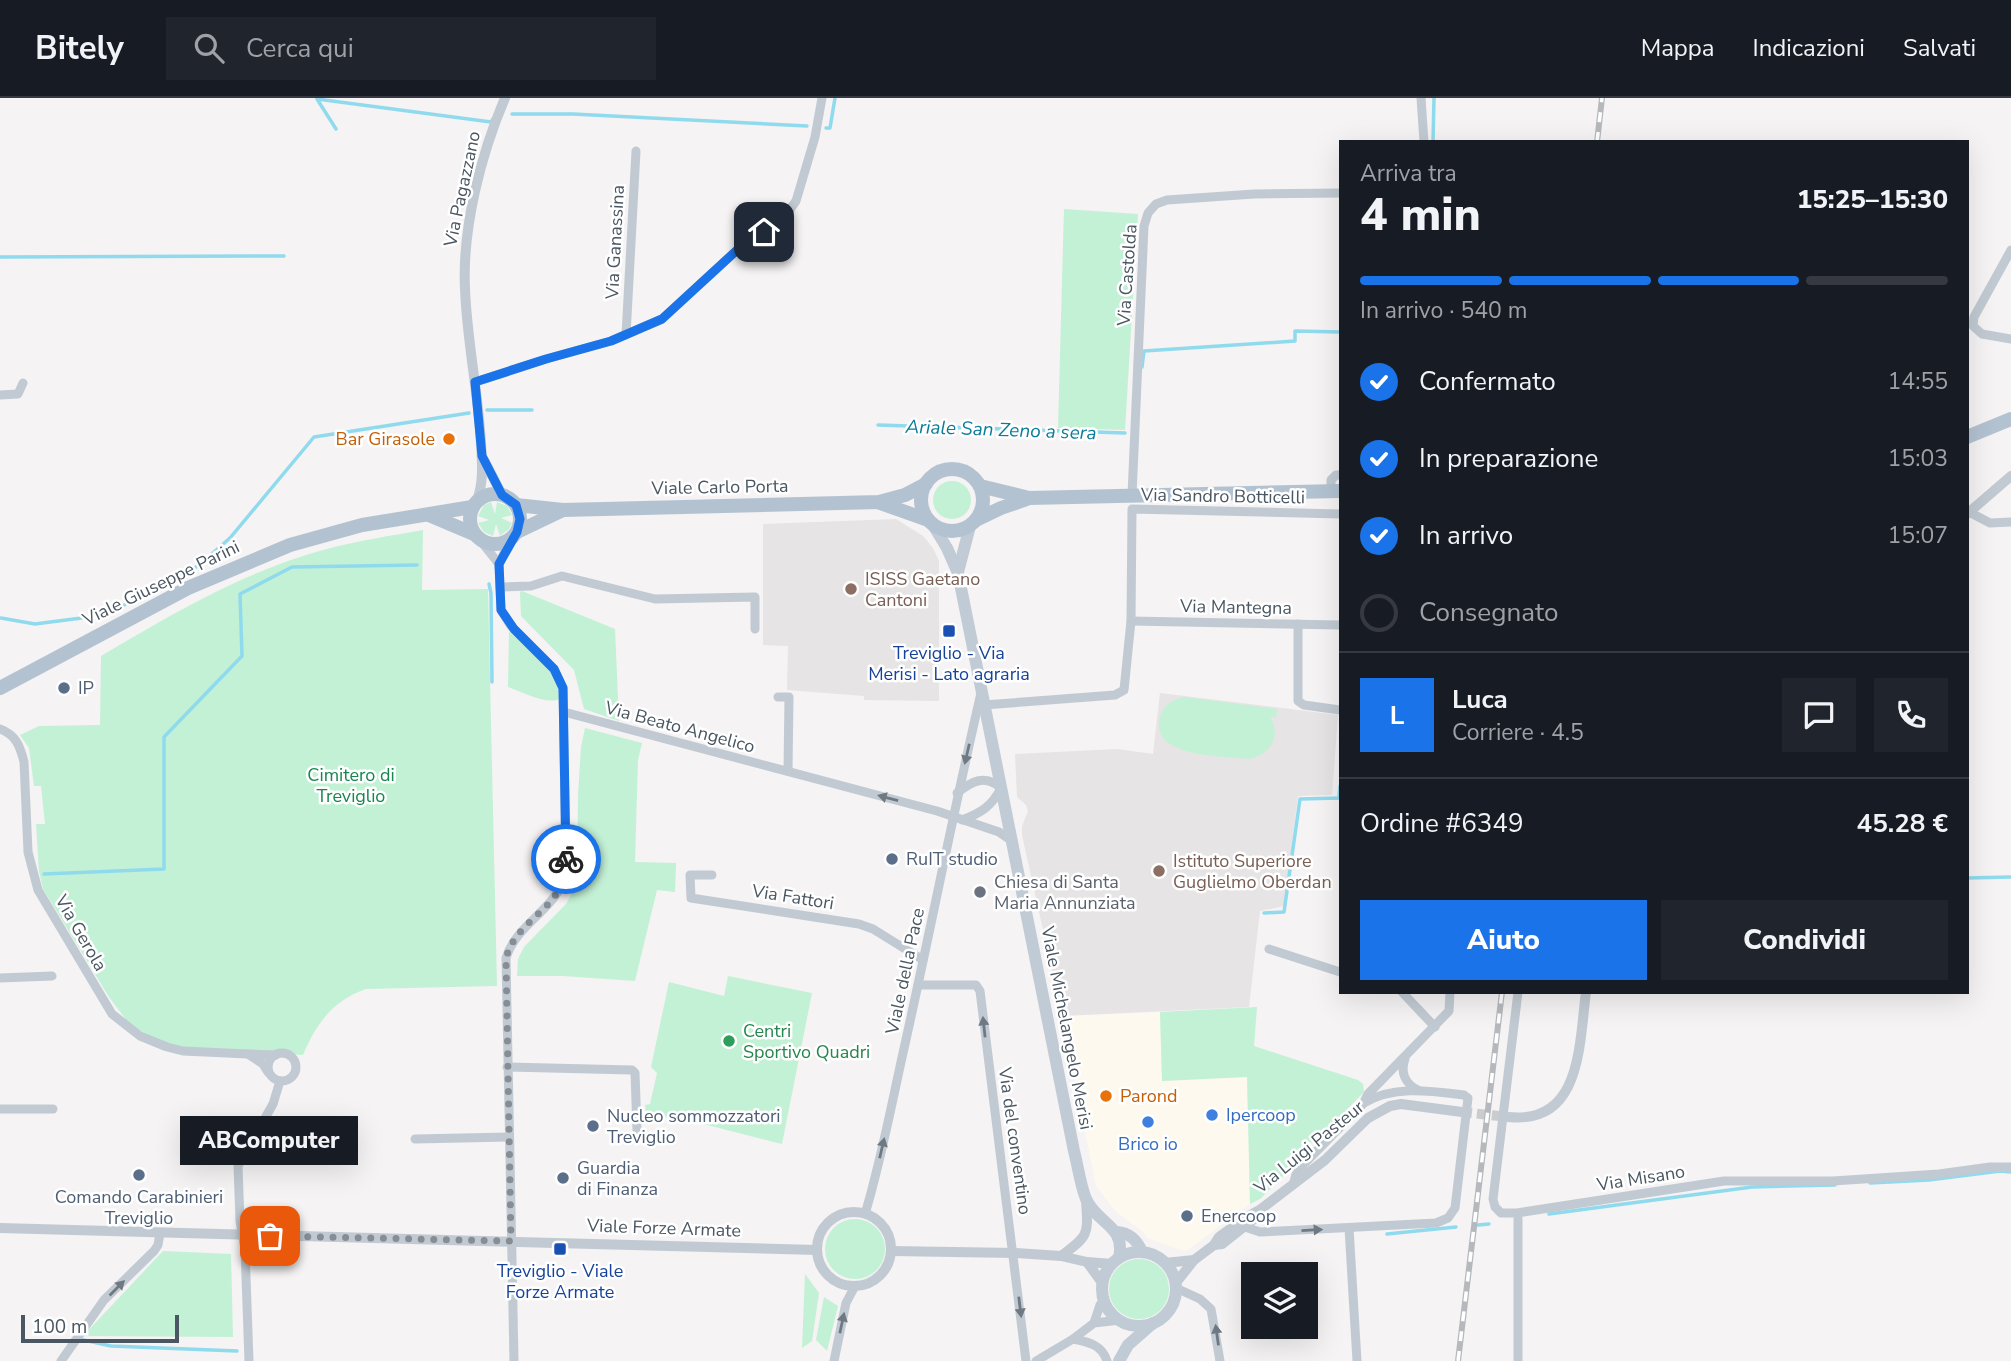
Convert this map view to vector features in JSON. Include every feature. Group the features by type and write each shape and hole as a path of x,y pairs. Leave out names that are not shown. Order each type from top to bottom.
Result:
{"main road":[{"path":"1969,436 2011,419"},
{"name":"Viale Carlo Porta","path":"502,495 516,505 563,510 879,502 905,495 949,469 967,473 980,486"},
{"path":"926,484 921,502 931,522"},
{"path":"973,523 983,503 980,486 1030,498 1336,491"},
{"path":"477,537 469,521 475,503 489,494 502,495"},
{"path":"973,523 1001,508 1030,498"},
{"name":"Viale Carlo Porta","path":"879,502 931,522 939,528 955,531 973,523"},
{"name":"Viale Giuseppe Parini","path":"0,688 188,588 257,558 325,533 475,503"},
{"path":"514,535 520,519 516,505"},
{"name":"Viale Carlo Porta","path":"477,537 495,545 563,510"},
{"path":"428,514 477,537"},
{"name":"Viale Michelangelo Merisi","path":"931,522 958,573 1074,1151 1086,1199 1095,1212 1117,1232 1125,1233 1138,1242 1142,1252"},
{"name":"Viale Michelangelo Merisi","path":"958,573 973,523"},
{"path":"1117,1232 1121,1243 1116,1261 1102,1284 1104,1301 1113,1315 1124,1322 1145,1325 1153,1322"},
{"path":"1116,1261 1134,1252 1155,1255 1170,1269 1176,1286 1175,1297 1167,1312 1128,1346 1119,1361"},
{"path":"1124,1322 1128,1346"}],"street":[{"name":"Via Pagazzano","path":"475,503 481,489 482,456 465,287 467,239 491,131 505,98"},
{"path":"475,382 626,335 662,319 736,251 788,212 796,201 822,98"},
{"path":"1421,98 1424,140"},
{"name":"Via Ganassina","path":"626,335 636,151"},
{"name":"Via Castolda","path":"1132,495 1143,226 1148,213 1156,204 1184,198 1339,193"},
{"path":"2011,250 1974,317 1973,327 1982,334 2011,340"},
{"path":"0,395 18,394 23,383"},
{"name":"Via Pagazzano","path":"482,456 502,495"},
{"path":"1336,491 1331,480 1339,475"},
{"path":"1969,512 2011,476"},
{"name":"Via Sandro Botticelli","path":"984,705 1120,694 1126,683 1131,621 1132,509 1339,514"},
{"path":"1969,513 1990,523 2011,522"},
{"path":"514,535 499,564 501,610 514,629 554,669 563,688 566,874 558,894 516,937 506,958 514,1361"},
{"path":"477,537 499,564"},
{"path":"499,587 531,586 562,576 655,599 755,597 755,629"},
{"name":"Via Mantegna","path":"1131,621 1339,625"},
{"path":"1298,624 1298,701 1304,705 1339,710"},
{"name":"Viale della Pace","path":"865,1214 958,819 957,793 981,691"},
{"path":"778,697 789,697 788,771"},
{"name":"Via Beato Angelico","path":"564,712 958,819"},
{"name":"Via Gerola","path":"0,729 10,733 21,749 24,762 28,852 38,890 112,1014 140,1036 167,1047 183,1051 276,1055"},
{"path":"957,793 978,780 993,781 1001,788 986,810 958,819"},
{"path":"958,819 999,832 1012,841"},
{"name":"Via Fattori","path":"712,875 690,875 691,898 859,923 923,960"},
{"path":"1269,949 1339,972"},
{"path":"0,978 52,976"},
{"name":"Via del conventino","path":"918,985 972,985 979,988 1027,1361"},
{"path":"1404,994 1434,1027"},
{"path":"1293,1185 1297,1171 1449,1011 1450,994"},
{"name":"Via Misano","path":"1518,994 1506,1114 1501,1132 1493,1199 1498,1210 1505,1214 1724,1181 1833,1181 2011,1167"},
{"path":"1506,1114 1535,1115 1555,1104 1567,1090 1576,1066 1586,994"},
{"path":"248,1054 263,1064 279,1081"},
{"path":"269,1073 270,1060 276,1055 287,1054 295,1063 292,1076 279,1081"},
{"path":"1405,1057 1402,1071 1404,1078 1408,1084 1420,1091"},
{"path":"507,1067 632,1070 635,1073 637,1130"},
{"path":"249,1361 238,1166 273,1104 279,1081"},
{"path":"1245,1227 1259,1232 1349,1228 1436,1223 1447,1218 1455,1209 1468,1098 1464,1095 1420,1091 1385,1093 1364,1102"},
{"name":"Via Luigi Pasteur","path":"1176,1286 1194,1260 1214,1245 1219,1237 1293,1185 1338,1148 1368,1118 1390,1106 1401,1104 1466,1108"},
{"path":"0,1109 53,1109"},
{"path":"415,1139 509,1137"},
{"path":"1062,1256 1078,1244 1087,1231 1086,1199"},
{"name":"Via Luigi Pasteur","path":"1214,1245 1222,1244 1245,1227 1259,1216 1261,1209"},
{"path":"847,1213 865,1214 878,1221 889,1237 891,1251 888,1265 879,1277 866,1284 855,1286 839,1283 829,1276 820,1262 817,1250 821,1233 832,1220 847,1213"},
{"path":"1518,1219 1518,1361"},
{"name":"Viale Forze Armate","path":"0,1228 817,1250"},
{"path":"1349,1228 1357,1361"},
{"path":"61,1361 104,1300 158,1245 160,1233"},
{"path":"891,1251 1015,1253 1062,1256 1087,1262 1116,1261"},
{"path":"1165,1263 1194,1260"},
{"path":"1087,1262 1102,1284"},
{"path":"834,1361 846,1303 855,1286"},
{"path":"1176,1286 1200,1299 1211,1310 1220,1361"},
{"path":"1036,1361 1094,1323 1104,1301"},
{"path":"1094,1323 1124,1322"},
{"path":"1073,1339 1092,1343 1100,1348 1107,1361"}],"shaded area":[{"name":"ISISS Gaetano Cantoni","path":"896,519 923,536 939,561 939,701 864,700 864,696 787,690 788,646 763,645 763,524"},
{"name":"Istituto Superiore Guglielmo Oberdan","path":"1160,693 1338,715 1332,795 1298,796 1284,906 1260,911 1249,1007 1062,1016 1022,835 1022,826 1028,811 1026,805 1017,797 1015,754 1117,749 1153,754"},
{"path":"1160,1012 1162,1081 1247,1077 1250,1204 1184,1251 1147,1238 1115,1211 1096,1186 1062,1016"}],"green space":[{"path":"1064,209 1138,214 1125,430 1058,428"},
{"path":"952,481 966,486 971,500 966,514 952,519 938,514 933,500 938,486"},
{"path":"491,502 495,514 497,502 507,506 512,515 501,518 512,523 500,536 496,524 493,536 484,532 478,523 489,520 478,516 484,505"},
{"name":"Cimitero di Treviglio","path":"423,530 422,590 488,589 497,986 366,989 344,1000 327,1015 303,1055 182,1047 159,1041 130,1025 109,997 43,889 36,824 45,824 41,786 34,786 29,748 20,735 39,726 100,725 101,656 236,582 323,550"},
{"path":"522,591 615,629 619,721 584,709 574,670 521,616"},
{"path":"509,631 550,669 559,688 560,699 541,699 508,687"},
{"path":"1184,697 1277,709 1276,717 1270,716 1275,731 1272,744 1262,754 1248,759 1207,755 1177,748 1166,740 1160,730 1160,717 1169,704"},
{"path":"585,728 642,743 638,760 635,862 676,863 675,892 657,890 635,981 517,976 518,959 524,947 566,904 577,884 578,796"},
{"name":"Centri Sportivo Quadri","path":"728,976 812,993 782,1144 672,1116 647,1119 645,1105 650,1104 657,1073 651,1067 669,982 724,996"},
{"path":"1257,1007 1254,1046 1358,1080 1363,1084 1364,1092 1314,1143 1302,1140 1301,1149 1307,1152 1260,1199 1250,1204 1247,1077 1162,1081 1160,1012"},
{"path":"849,1219 861,1219 880,1232 885,1249 883,1261 872,1274 861,1279 849,1279 830,1266 825,1255 825,1243 838,1224"},
{"path":"163,1251 231,1254 233,1337 83,1336"},
{"path":"1139,1259 1160,1268 1169,1289 1160,1310 1139,1319 1118,1310 1109,1289 1118,1268"},
{"path":"805,1274 819,1293 812,1341 802,1348"},
{"path":"824,1297 838,1306 827,1351 816,1340"}],"waterway":[{"path":"826,128 830,128 835,98"},
{"path":"1433,140 1434,98"},
{"path":"336,129 317,99 491,122 493,119"},
{"path":"512,114 573,114 807,126"},
{"path":"0,257 284,256"},
{"name":"Ariale San Zeno a sera","path":"1142,367 1144,351 1295,341 1295,331 1339,332"},
{"name":"Ariale San Zeno a sera","path":"487,410 532,410"},
{"name":"Ariale San Zeno a sera","path":"1,618 35,624 105,615 198,566 230,538 314,437 469,413"},
{"name":"Ariale San Zeno a sera","path":"878,425 1125,433"},
{"path":"44,874 164,869 164,737 242,656 240,594 292,567 417,565"},
{"path":"489,584 492,682"},
{"path":"1264,913 1284,912 1300,799 1339,798"},
{"path":"1969,878 2011,877"},
{"path":"1870,1183 2011,1172"},
{"path":"1549,1214 1752,1187 1835,1185"},
{"path":"1478,1225 1489,1224"},
{"path":"1387,1234 1456,1227"},
{"path":"79,1339 111,1346 237,1351"}],"tunnel":[{"path":"1462,1112 1508,1117"}],"railway":[{"path":"1597,140 1602,98"},
{"path":"1458,1361 1502,994"}],"way so far":[{"path":"270,1236 511,1241 506,958 516,937 558,894 565,878 566,859"}],"place":[{"name":"Bar Girasole","path":"449,439"},
{"name":"ISISS Gaetano Cantoni","path":"851,589"},
{"name":"Treviglio - Via Merisi - Lato agraria","path":"949,631"},
{"name":"IP","path":"64,688"},
{"name":"RuIT studio","path":"892,859"},
{"name":"Istituto Superiore Guglielmo Oberdan","path":"1159,871"},
{"name":"Chiesa di Santa Maria Annunziata","path":"980,892"},
{"name":"Centri Sportivo Quadri","path":"729,1041"},
{"name":"Parond","path":"1106,1096"},
{"name":"Ipercoop","path":"1212,1115"},
{"name":"Brico io","path":"1148,1122"},
{"name":"Nucleo sommozzatori Treviglio","path":"593,1126"},
{"name":"Comando Carabinieri Treviglio","path":"139,1175"},
{"name":"Guardia di Finanza","path":"563,1178"},
{"name":"Enercoop","path":"1187,1216"},
{"name":"ABComputer","path":"270,1236"},
{"name":"Treviglio - Viale Forze Armate","path":"560,1249"}],"route":[{"path":"566,859 563,688 554,669 514,629 501,610 499,564 511,538 517,532 520,519 516,505 502,495 482,456 475,382 611,341 662,319 736,251 764,232"}]}
